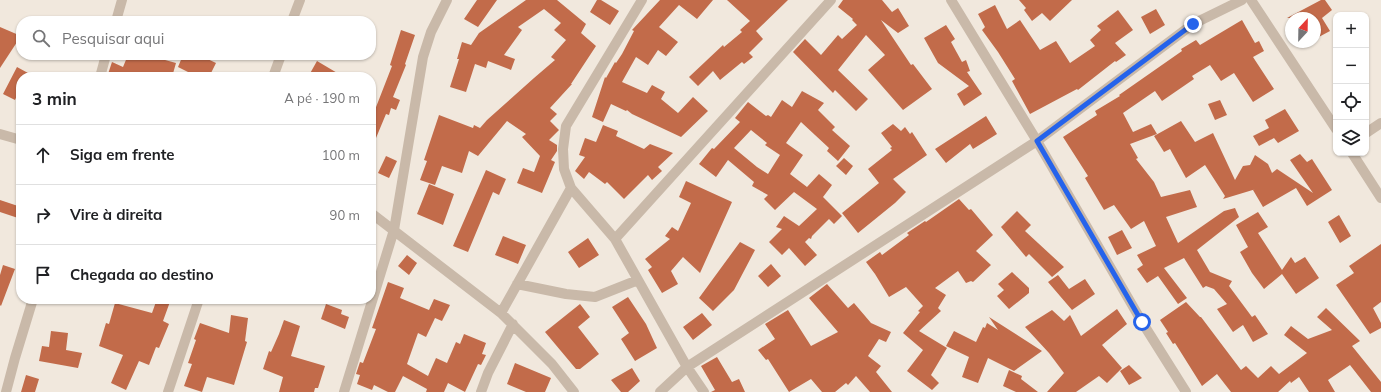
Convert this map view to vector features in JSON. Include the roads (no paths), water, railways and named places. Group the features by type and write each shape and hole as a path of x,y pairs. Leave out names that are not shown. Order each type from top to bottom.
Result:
{"street":[{"path":"117,16 122,0"},
{"path":"294,16 300,0"},
{"path":"376,288 394,230 423,57 431,32 447,0"},
{"path":"642,0 566,126 563,149 564,169 571,188 615,239 687,366 704,392"},
{"path":"615,239 831,0"},
{"path":"951,0 1037,141 1142,322 1186,392"},
{"path":"660,392 687,366 1037,141 1193,24 1242,0"},
{"path":"1251,0 1333,124"},
{"path":"101,72 105,60"},
{"path":"275,72 279,60"},
{"path":"1369,131 1381,123"},
{"path":"0,134 16,139"},
{"path":"1354,156 1381,198"},
{"path":"501,313 571,188"},
{"path":"376,217 501,313 552,364 574,392"},
{"path":"518,284 566,294 595,297 638,280"},
{"path":"6,392 31,304"},
{"path":"168,392 197,304"},
{"path":"344,392 371,304"},
{"path":"482,392 488,373 513,324"}]}
